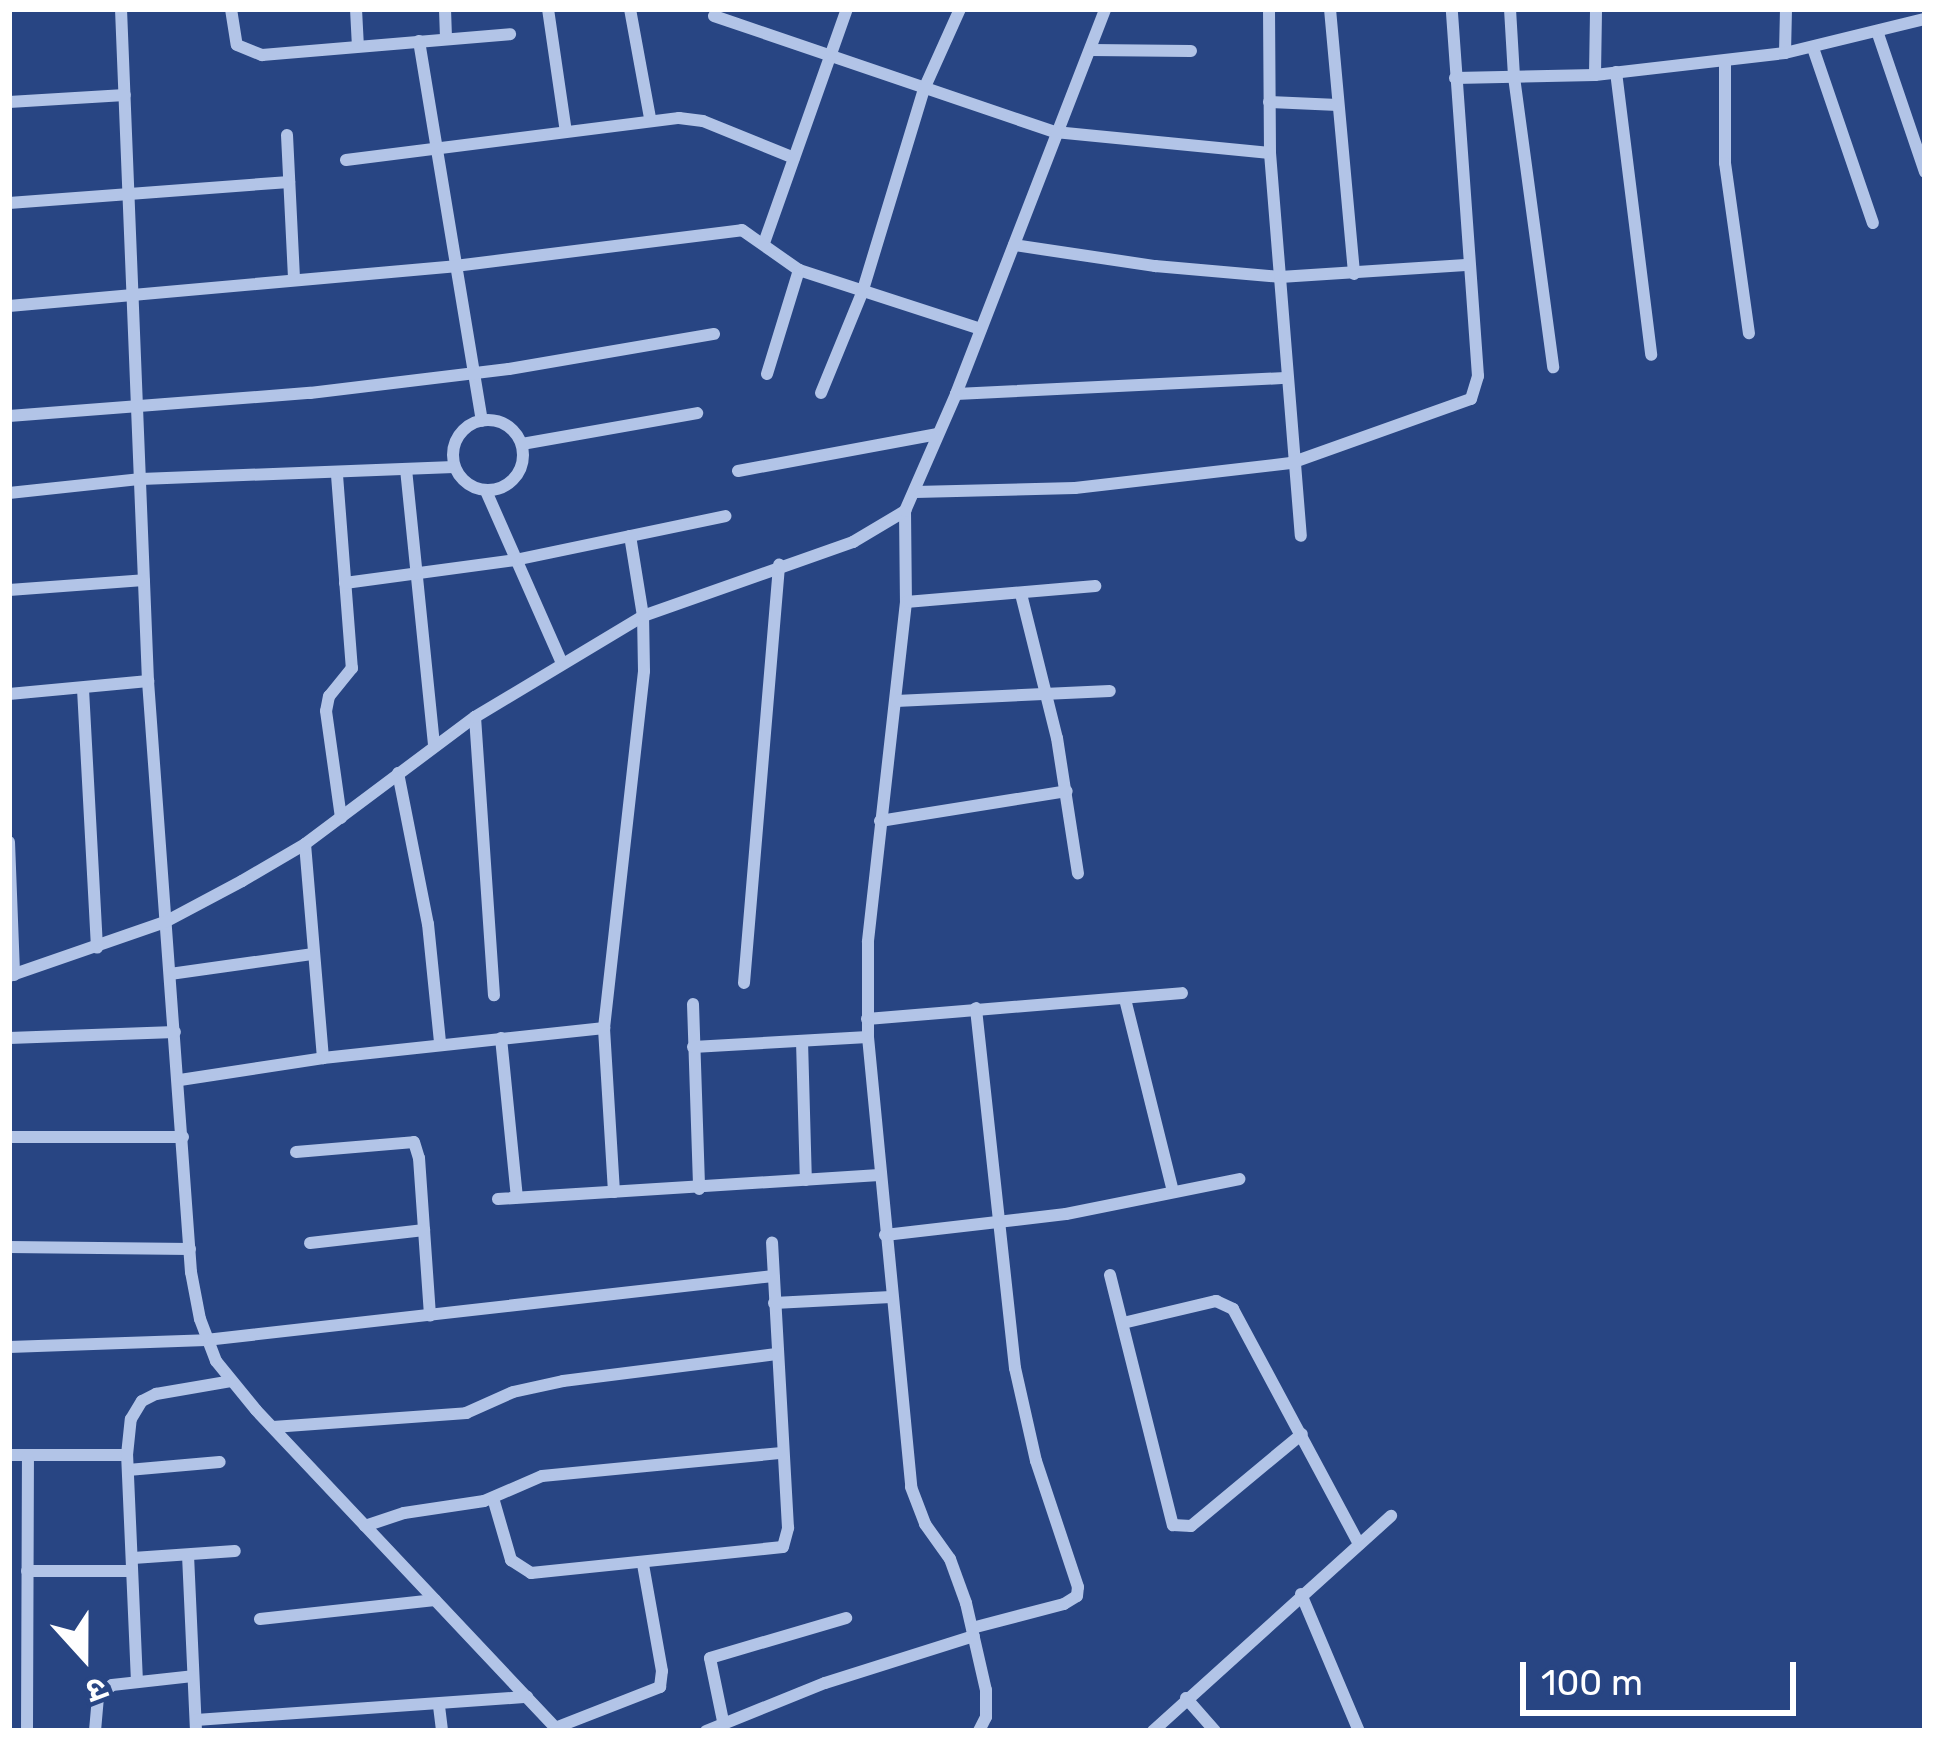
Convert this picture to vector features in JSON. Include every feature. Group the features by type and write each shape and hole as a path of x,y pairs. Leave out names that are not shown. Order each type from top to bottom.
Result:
{"street":[{"path":"122,9 148,681 190,1249 206,1340 231,1381 556,1730 660,1687 662,1672 643,1564"},
{"path":"231,9 237,45 248,53 510,34"},
{"path":"356,9 358,45"},
{"path":"445,9 446,38"},
{"path":"548,9 566,132"},
{"path":"630,9 650,118"},
{"path":"764,243 847,9"},
{"path":"820,393 862,293 925,89 960,9"},
{"path":"979,1731 987,1704 973,1632 950,1559 916,1505 879,1175 867,1019 868,942 906,602 905,511 956,394 1105,9"},
{"path":"1269,9 1270,153 1291,463 1301,536"},
{"path":"1330,9 1354,274"},
{"path":"915,492 1075,488 1291,463 1472,399 1478,376 1466,265 1451,9"},
{"path":"1510,9 1514,76 1553,367"},
{"path":"1595,75 1596,9"},
{"path":"1785,53 1786,9"},
{"path":"714,16 1055,132 1270,153"},
{"path":"1455,79 1595,75 1725,61 1814,48 1925,19"},
{"path":"1877,31 1925,172"},
{"path":"419,41 482,421"},
{"path":"1814,48 1874,223"},
{"path":"1091,50 1191,51"},
{"path":"1725,61 1725,163 1749,333"},
{"path":"1616,72 1651,355"},
{"path":"9,102 125,95"},
{"path":"1270,102 1338,105"},
{"path":"346,160 437,152 650,118 703,121 794,158"},
{"path":"286,135 294,280"},
{"path":"9,202 289,182"},
{"path":"9,307 455,266 742,230 799,270 981,329"},
{"path":"1014,244 1154,266 1280,277 1466,265"},
{"path":"767,374 799,270"},
{"path":"9,416 310,394 714,334"},
{"path":"956,394 1286,378"},
{"path":"522,444 697,413"},
{"path":"482,421 504,424 522,444 520,471 500,489 486,491 461,479 454,467 456,440 482,421"},
{"path":"738,471 938,434"},
{"path":"9,493 141,479 454,467"},
{"path":"406,469 434,746"},
{"path":"337,475 352,668 329,696 326,711 341,818"},
{"path":"486,491 561,661"},
{"path":"9,842 12,975 165,922 305,844 475,717 561,661 643,616 779,564 853,542 905,511"},
{"path":"345,583 514,560 725,516"},
{"path":"614,1192 604,1028 639,720 643,616 630,536"},
{"path":"744,983 779,564"},
{"path":"9,590 144,580"},
{"path":"906,602 1095,586"},
{"path":"1021,594 1067,791 1078,873"},
{"path":"9,694 148,681"},
{"path":"83,689 97,948"},
{"path":"896,701 1110,691"},
{"path":"475,717 494,995"},
{"path":"398,773 428,924 440,1043"},
{"path":"880,821 1067,791"},
{"path":"305,844 323,1058"},
{"path":"170,974 312,954"},
{"path":"867,1019 1182,993"},
{"path":"1125,999 1173,1192"},
{"path":"693,1004 699,1189"},
{"path":"706,1731 1077,1596 1028,1431 997,1225 976,1008"},
{"path":"180,1080 440,1043 604,1028"},
{"path":"9,1038 175,1032"},
{"path":"693,1047 868,1037"},
{"path":"501,1038 517,1197"},
{"path":"802,1041 806,1180"},
{"path":"9,1137 183,1137"},
{"path":"296,1152 413,1142 430,1316"},
{"path":"498,1199 879,1175"},
{"path":"885,1235 997,1225 1240,1179"},
{"path":"310,1243 424,1230"},
{"path":"493,1498 507,1548 521,1571 643,1564 782,1547 788,1528 772,1242"},
{"path":"9,1246 190,1249"},
{"path":"1110,1275 1170,1519 1178,1529 1191,1526 1302,1434"},
{"path":"9,1347 206,1340 772,1276"},
{"path":"774,1303 891,1297"},
{"path":"1123,1323 1226,1303 1240,1317 1359,1544"},
{"path":"273,1427 466,1413 550,1383 776,1354"},
{"path":"136,1682 127,1455 131,1419 142,1401 172,1389 231,1381"},
{"path":"365,1526 404,1513 493,1498 542,1475 782,1453"},
{"path":"9,1456 127,1455"},
{"path":"27,1731 28,1456"},
{"path":"128,1470 220,1462"},
{"path":"1153,1731 1391,1516"},
{"path":"27,1571 235,1551"},
{"path":"9,1555 28,1555"},
{"path":"188,1555 196,1725 527,1697"},
{"path":"1301,1594 1359,1731"},
{"path":"260,1619 435,1600"},
{"path":"723,1721 710,1658 846,1618"},
{"path":"9,1640 26,1639"},
{"path":"95,1731 95,1707 104,1690 193,1676"},
{"path":"1186,1698 1215,1731"},
{"path":"440,1706 442,1731"},
{"path":"314,1712 315,1731"}]}
